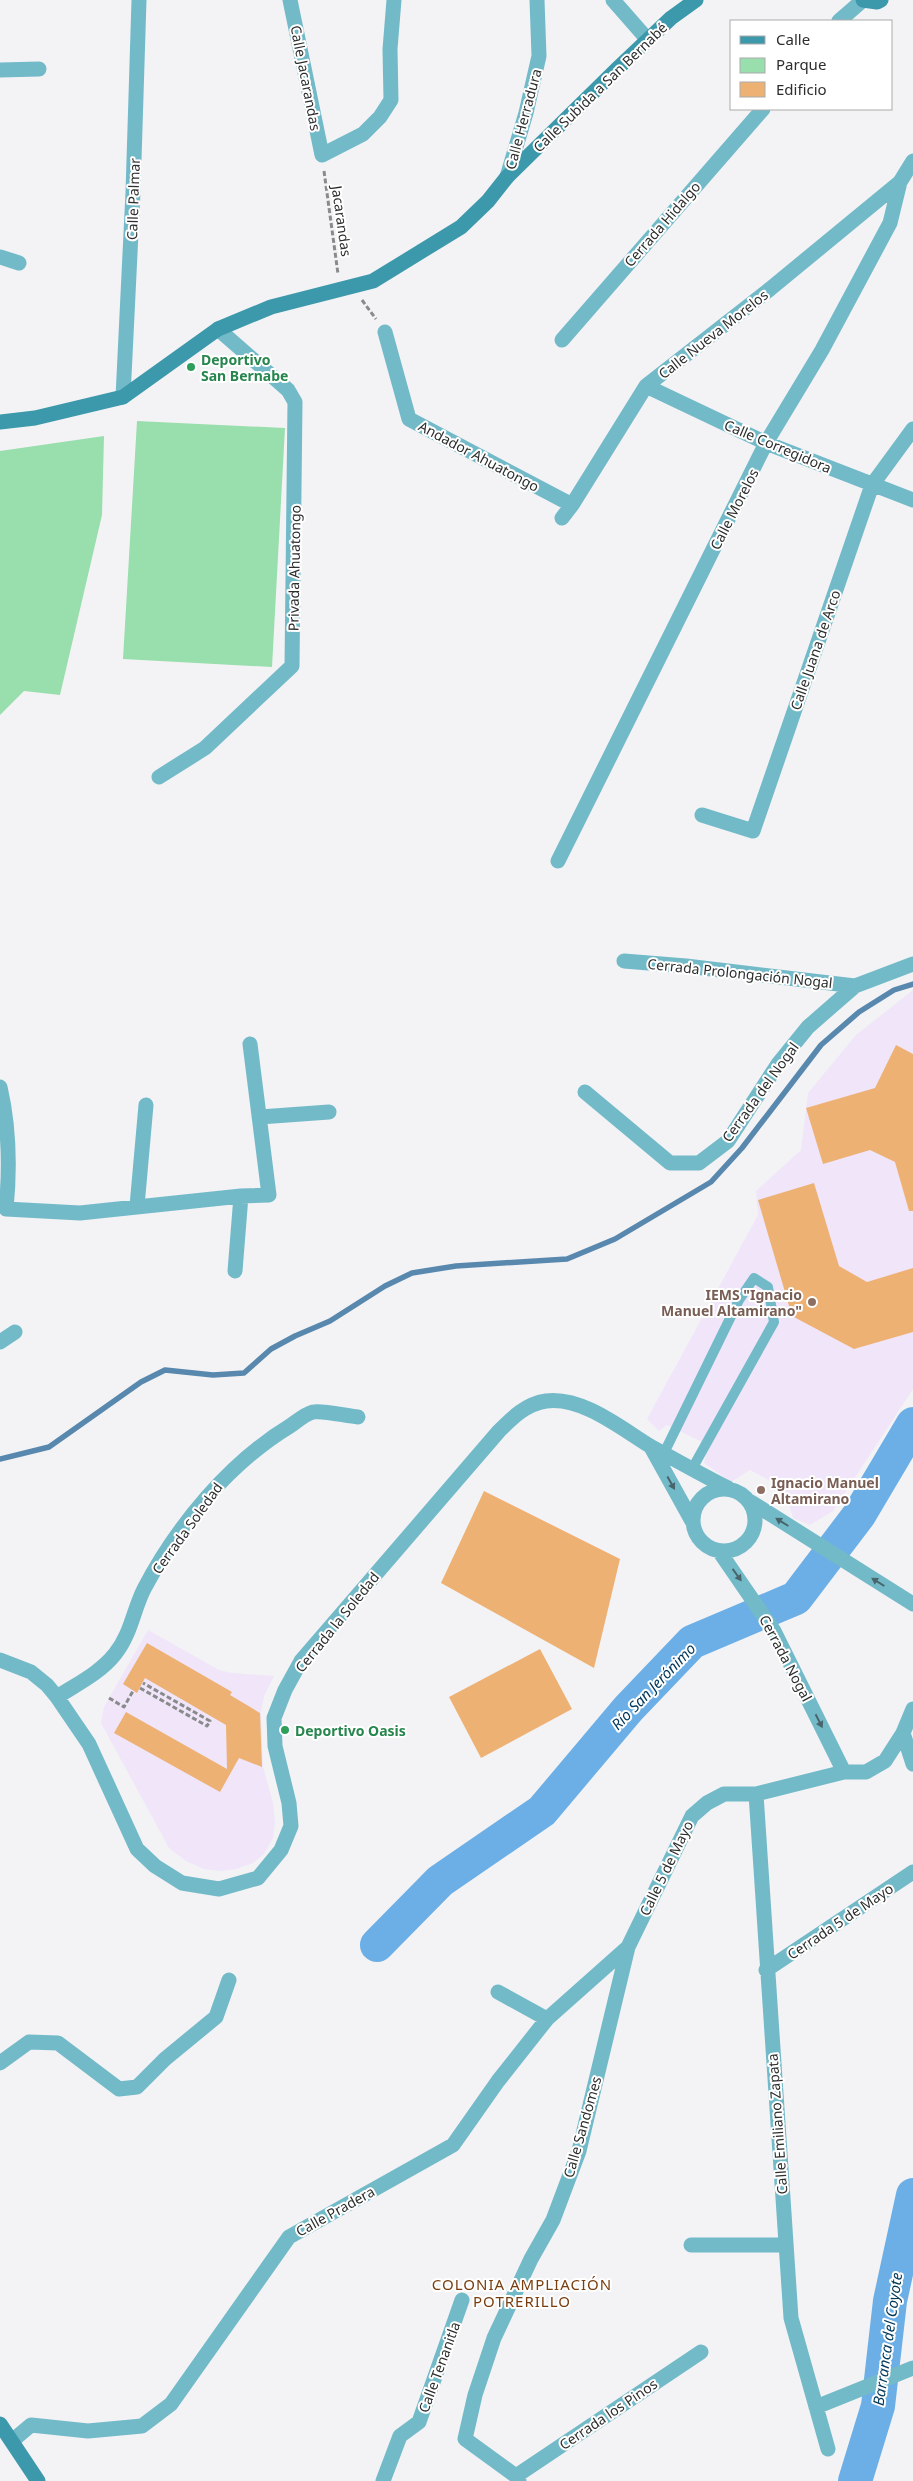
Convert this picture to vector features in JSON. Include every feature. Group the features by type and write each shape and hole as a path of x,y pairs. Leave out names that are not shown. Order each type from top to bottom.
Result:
{"street":[{"name":"Calle Palmar","path":"123,397 134,192 139,0"},
{"name":"Calle Jacarandas","path":"290,0 322,155"},
{"path":"322,155 363,134 380,117 390,100 390,49 394,0"},
{"name":"Calle Herradura","path":"507,177 526,113 539,56 537,0"},
{"path":"613,0 648,40"},
{"name":"Calle Subida a San Bernabé","path":"507,177 671,18 696,0"},
{"path":"840,20 863,0 877,2 881,0"},
{"path":"0,70 39,69"},
{"name":"Cerrada Hidalgo","path":"562,340 762,110"},
{"name":"Calle Morelos","path":"558,861 766,444 822,350 890,223 900,182 913,161"},
{"path":"0,422 35,418 123,397 218,329 271,307 373,281 461,227 488,201 507,177"},
{"name":"Calle Nueva Morelos","path":"562,518 646,386 770,289 900,182"},
{"path":"0,257 19,264"},
{"name":"Privada Ahuatongo","path":"159,777 205,748 292,666 295,402 288,390 218,329"},
{"name":"Andador Ahuatongo","path":"385,332 409,419 572,505"},
{"name":"Calle Corregidora","path":"646,386 766,444 913,500"},
{"name":"Calle Juana de Arco","path":"702,815 753,831 872,485 913,429"},
{"name":"Cerrada Prolongación Nogal","path":"624,961 686,966 855,986"},
{"name":"Cerrada del Nogal","path":"585,1092 670,1163 700,1163 728,1141 778,1064 808,1027 855,986 913,964"},
{"path":"0,1087 5,1109 10,1174 6,1209 80,1213 241,1196 269,1195 250,1044"},
{"path":"137,1206 146,1105"},
{"path":"260,1116 329,1112"},
{"path":"235,1271 241,1196"},
{"path":"0,1342 15,1332"},
{"name":"Cerrada la Soledad","path":"0,1660 31,1672 57,1696 89,1744 137,1849 155,1866 182,1883 219,1889 258,1878 281,1850 291,1826 289,1803 275,1746 274,1718 285,1690 301,1661 499,1431 528,1406 547,1401 564,1402 593,1411 650,1446 728,1488"},
{"name":"Cerrada Soledad","path":"57,1696 102,1669 115,1654 130,1631 144,1590 163,1559 200,1506 230,1471 283,1430 312,1412 358,1417"},
{"name":"Cerrada la Soledad","path":"650,1446 692,1521"},
{"path":"750,1502 755,1512 756,1522 748,1540 730,1550 719,1551 700,1541 692,1521 694,1510 699,1500 707,1493 717,1489 728,1488 741,1493 750,1502 913,1604"},
{"name":"Cerrada Nogal","path":"719,1551 755,1600 774,1631 844,1772"},
{"name":"Calle 5 de Mayo","path":"628,1947 692,1816 707,1803 724,1794 756,1794 844,1772 866,1772 885,1762 908,1730 913,1709"},
{"path":"908,1730 913,1764"},
{"name":"Calle Emiliano Zapata","path":"756,1794 766,1970 791,2318 820,2405 828,2450"},
{"name":"Cerrada 5 de Mayo","path":"766,1970 913,1872"},
{"name":"Calle Pradera","path":"12,2441 31,2425 88,2431 142,2426 171,2404 289,2237 453,2145 498,2080 547,2019 628,1947"},
{"name":"Calle Sandomes","path":"517,2479 465,2439 475,2395 494,2338 530,2259 553,2220 579,2151 628,1947"},
{"path":"0,2063 29,2042 58,2043 119,2089 137,2087 165,2059 216,2017 229,1980"},
{"path":"498,1992 547,2019"},
{"path":"691,2245 786,2246"},
{"name":"Calle Tenanitla","path":"383,2481 400,2436 419,2422 462,2300"},
{"name":"Cerrada los Pinos","path":"517,2479 701,2352"},
{"path":"820,2405 913,2368"},
{"path":"0,2424 38,2481"}],"lane":[{"path":"664,1453 739,1300 754,1278 768,1287 774,1322 692,1469"}],"path":[{"name":"Jacarandas","path":"322,155 346,288"},
{"path":"346,288 385,332"},
{"path":"140,1688 207,1726 210,1721 143,1683"},
{"path":"109,1698 124,1707 133,1691"}],"shaded area":[{"name":"IEMS \"Ignacio Manuel Altamirano\"","path":"913,990 913,1389 833,1511 810,1525 793,1518 785,1489 750,1470 731,1482 704,1463 708,1445 667,1425 659,1431 647,1419 758,1215 756,1191 801,1150 808,1093 856,1035"},
{"path":"148,1630 219,1670 232,1673 274,1676 264,1696 261,1712 263,1767 273,1803 275,1822 273,1838 264,1854 253,1863 236,1869 221,1871 204,1869 186,1861 169,1848 101,1723 104,1707"}],"green space":[{"path":"137,421 285,428 272,667 123,659"},
{"path":"104,436 102,515 60,695 24,691 0,715 0,451"}],"building":[{"path":"896,1045 913,1054 913,1211 909,1211 895,1162 870,1150 823,1164 806,1108 875,1088"},
{"path":"814,1183 839,1266 867,1282 913,1268 913,1332 854,1349 792,1316 758,1200"},
{"path":"484,1491 620,1559 594,1668 441,1583"},
{"path":"147,1643 232,1692 230,1695 260,1713 262,1767 239,1758 220,1792 114,1733 126,1712 227,1769 226,1725 145,1678 137,1693 123,1684"},
{"path":"540,1649 572,1709 481,1758 449,1697"}],"waterway":[{"path":"0,1459 49,1447 141,1382 165,1370 213,1375 244,1373 271,1349 330,1321 385,1286 412,1273 456,1266 567,1259 615,1239 711,1182 742,1148 821,1045 859,1012 894,990 913,984"},
{"name":"Río San Jerónimo","path":"377,1945 440,1881 542,1811 628,1709 692,1642 796,1598 859,1515 913,1424"},
{"name":"Barranca del Coyote","path":"855,2481 878,2406 890,2301 913,2195"}],"place":[{"name":"Deportivo San Bernabe","path":"191,367"},
{"name":"IEMS \"Ignacio Manuel Altamirano\"","path":"812,1302"},
{"name":"Ignacio Manuel Altamirano","path":"761,1490"},
{"name":"Deportivo Oasis","path":"285,1730"}],"district":[{"name":"COLONIA AMPLIACIÓN POTRERILLO","path":"522,2292"}]}
